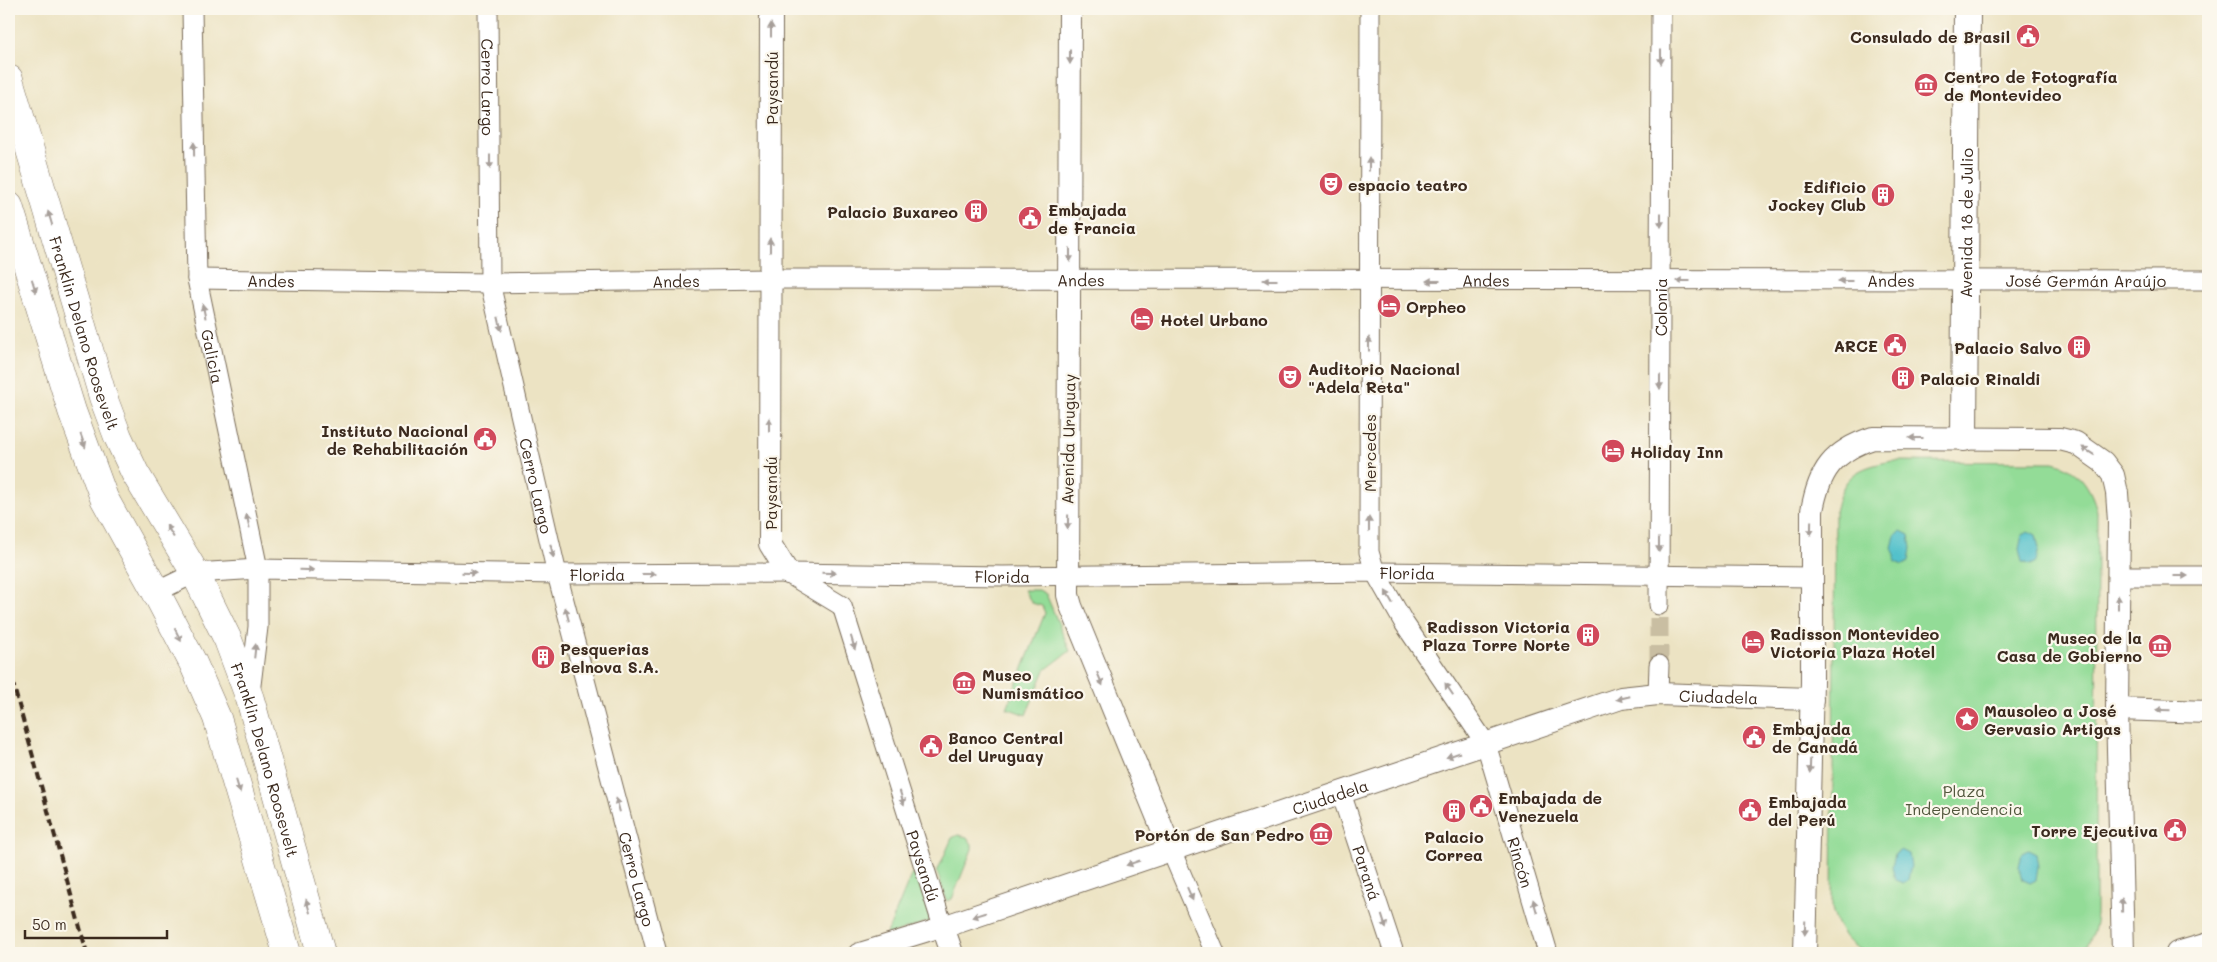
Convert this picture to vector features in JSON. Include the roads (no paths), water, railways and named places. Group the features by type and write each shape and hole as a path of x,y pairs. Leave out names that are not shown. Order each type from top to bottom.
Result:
{"main road":[{"name":"Avenida 18 de Julio","path":"1964,438 1967,9"},
{"name":"Franklin Delano Roosevelt","path":"9,79 103,397 118,437 135,473 195,573 228,640 250,700 321,953"},
{"name":"Franklin Delano Roosevelt","path":"9,206 72,411 104,498 193,663 217,718 287,953"}],"street":[{"name":"Galicia","path":"192,9 197,279 258,569 258,627 250,700"},
{"name":"Cerro Largo","path":"488,9 490,282 557,574 657,953"},
{"name":"Paysandú","path":"771,9 770,544 788,573 842,606 942,927"},
{"name":"Avenida Uruguay","path":"1070,9 1067,575 1071,606 1171,850"},
{"name":"Mercedes","path":"1370,9 1369,552 1375,572 1404,622 1486,744"},
{"name":"Colonia","path":"1659,605 1661,9"},
{"name":"Andes","path":"197,279 490,282 769,279 1964,282"},
{"name":"José Germán Araújo","path":"1964,282 2208,280"},
{"path":"1805,953 1812,699 1812,511 1815,493 1823,473 1833,460 1846,449 1873,438 1964,438 2060,439 2076,443 2103,462 2113,475 2117,493 2119,521 2117,709 2123,953"},
{"name":"Florida","path":"195,573 258,569 557,574 788,573 1003,576 1375,572 1811,577"},
{"path":"156,592 195,573"},
{"path":"2118,576 2208,576"},
{"path":"1658,694 1659,666"},
{"name":"Ciudadela","path":"858,953 942,927 1620,698 1658,694 1812,699"},
{"path":"2117,709 2208,712"},
{"name":"Rincón","path":"1486,744 1548,953"},
{"name":"Paraná","path":"1341,793 1394,953"},
{"path":"1171,850 1215,953"},
{"path":"942,927 952,953"},
{"path":"2177,953 2208,944"}],"water":[{"path":"1901,531 1909,535 1911,548 1909,562 1903,565 1895,562 1892,548 1895,535"},
{"path":"2028,531 2036,535 2039,548 2036,562 2030,565 2022,562 2019,549 2022,535"},
{"path":"1901,850 1909,854 1911,866 1908,880 1903,883 1895,880 1892,867 1895,854"},
{"path":"2028,850 2036,854 2038,866 2036,880 2030,883 2022,880 2019,867 2022,853"}],"tunnel":[{"path":"1659,605 1659,665"}],"railway":[{"path":"9,669 87,953"}],"place":[{"name":"Consulado de Brasil","path":"2028,36"},
{"name":"Centro de Fotografía de Montevideo","path":"1926,85"},
{"name":"espacio teatro","path":"1331,184"},
{"name":"Edificio Jockey Club","path":"1883,195"},
{"name":"Palacio Buxareo","path":"976,211"},
{"name":"Embajada de Francia","path":"1030,218"},
{"name":"Orpheo","path":"1389,306"},
{"name":"Hotel Urbano","path":"1142,319"},
{"name":"ARCE","path":"1895,345"},
{"name":"Palacio Salvo","path":"2079,347"},
{"name":"Auditorio Nacional \"Adela Reta\"","path":"1290,377"},
{"name":"Palacio Rinaldi","path":"1903,378"},
{"name":"Instituto Nacional de Rehabilitación","path":"485,439"},
{"name":"Holiday Inn","path":"1613,451"},
{"name":"Radisson Victoria Plaza Torre Norte","path":"1588,635"},
{"name":"Radisson Montevideo Victoria Plaza Hotel","path":"1753,642"},
{"name":"Museo de la Casa de Gobierno","path":"2160,646"},
{"name":"Pesquerias Belnova S.A.","path":"543,657"},
{"name":"Museo Numismático","path":"964,683"},
{"name":"Mausoleo a José Gervasio Artigas","path":"1967,719"},
{"name":"Embajada de Canadá","path":"1754,737"},
{"name":"Banco Central del Uruguay","path":"931,746"},
{"name":"Embajada de Venezuela","path":"1481,806"},
{"name":"Embajada del Perú","path":"1750,810"},
{"name":"Palacio Correa","path":"1454,811"},
{"name":"Torre Ejecutiva","path":"2175,830"},
{"name":"Portón de San Pedro","path":"1321,834"}],"park label":[{"name":"Plaza Independencia","path":"1964,799"}]}
